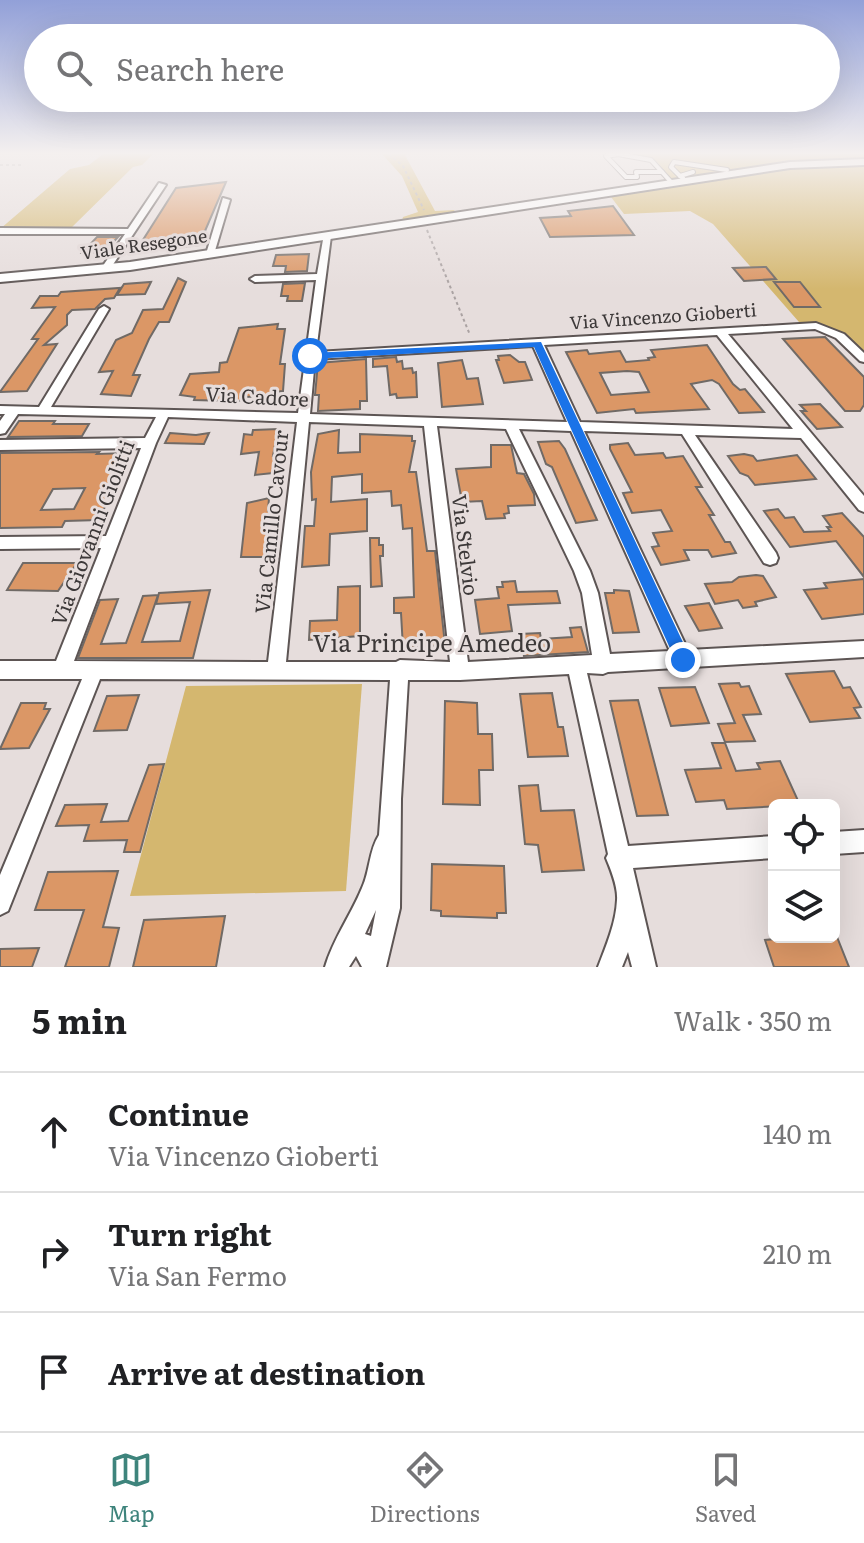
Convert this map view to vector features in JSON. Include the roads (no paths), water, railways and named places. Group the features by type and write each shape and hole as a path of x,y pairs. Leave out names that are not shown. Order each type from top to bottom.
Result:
{"street":[{"path":"105,270 152,199"},
{"name":"Viale Resegone","path":"0,278 105,270 429,221 550,199"},
{"path":"210,254 226,200"},
{"path":"0,231 130,232"},
{"name":"Via Camillo Cavour","path":"276,670 310,356 327,236"},
{"path":"255,279 321,277"},
{"path":"42,412 104,309"},
{"name":"Via Vincenzo Gioberti","path":"310,356 807,326 827,329 840,336 864,359"},
{"path":"720,332 864,506"},
{"path":"538,344 683,660"},
{"path":"0,430 7,411"},
{"name":"Via Cadore","path":"7,411 164,413 805,434"},
{"name":"Via Giovanni Giolitti","path":"62,670 149,443 164,413"},
{"name":"Via Stelvio","path":"430,423 460,671"},
{"path":"511,426 582,571 590,593 603,665"},
{"path":"686,431 770,558"},
{"path":"0,445 149,443"},
{"path":"0,543 111,542"},
{"name":"Via Principe Amedeo","path":"0,670 460,671 864,649"},
{"path":"577,667 627,903 644,967"},
{"path":"0,903 95,669"},
{"path":"374,965 388,919 390,820 400,669"},
{"path":"339,959 375,887 390,820"},
{"path":"840,843 864,841"},
{"path":"617,858 768,847"},
{"path":"610,967 623,936 627,903"},
{"path":"339,959 356,943 364,945 371,952 374,965"}]}
